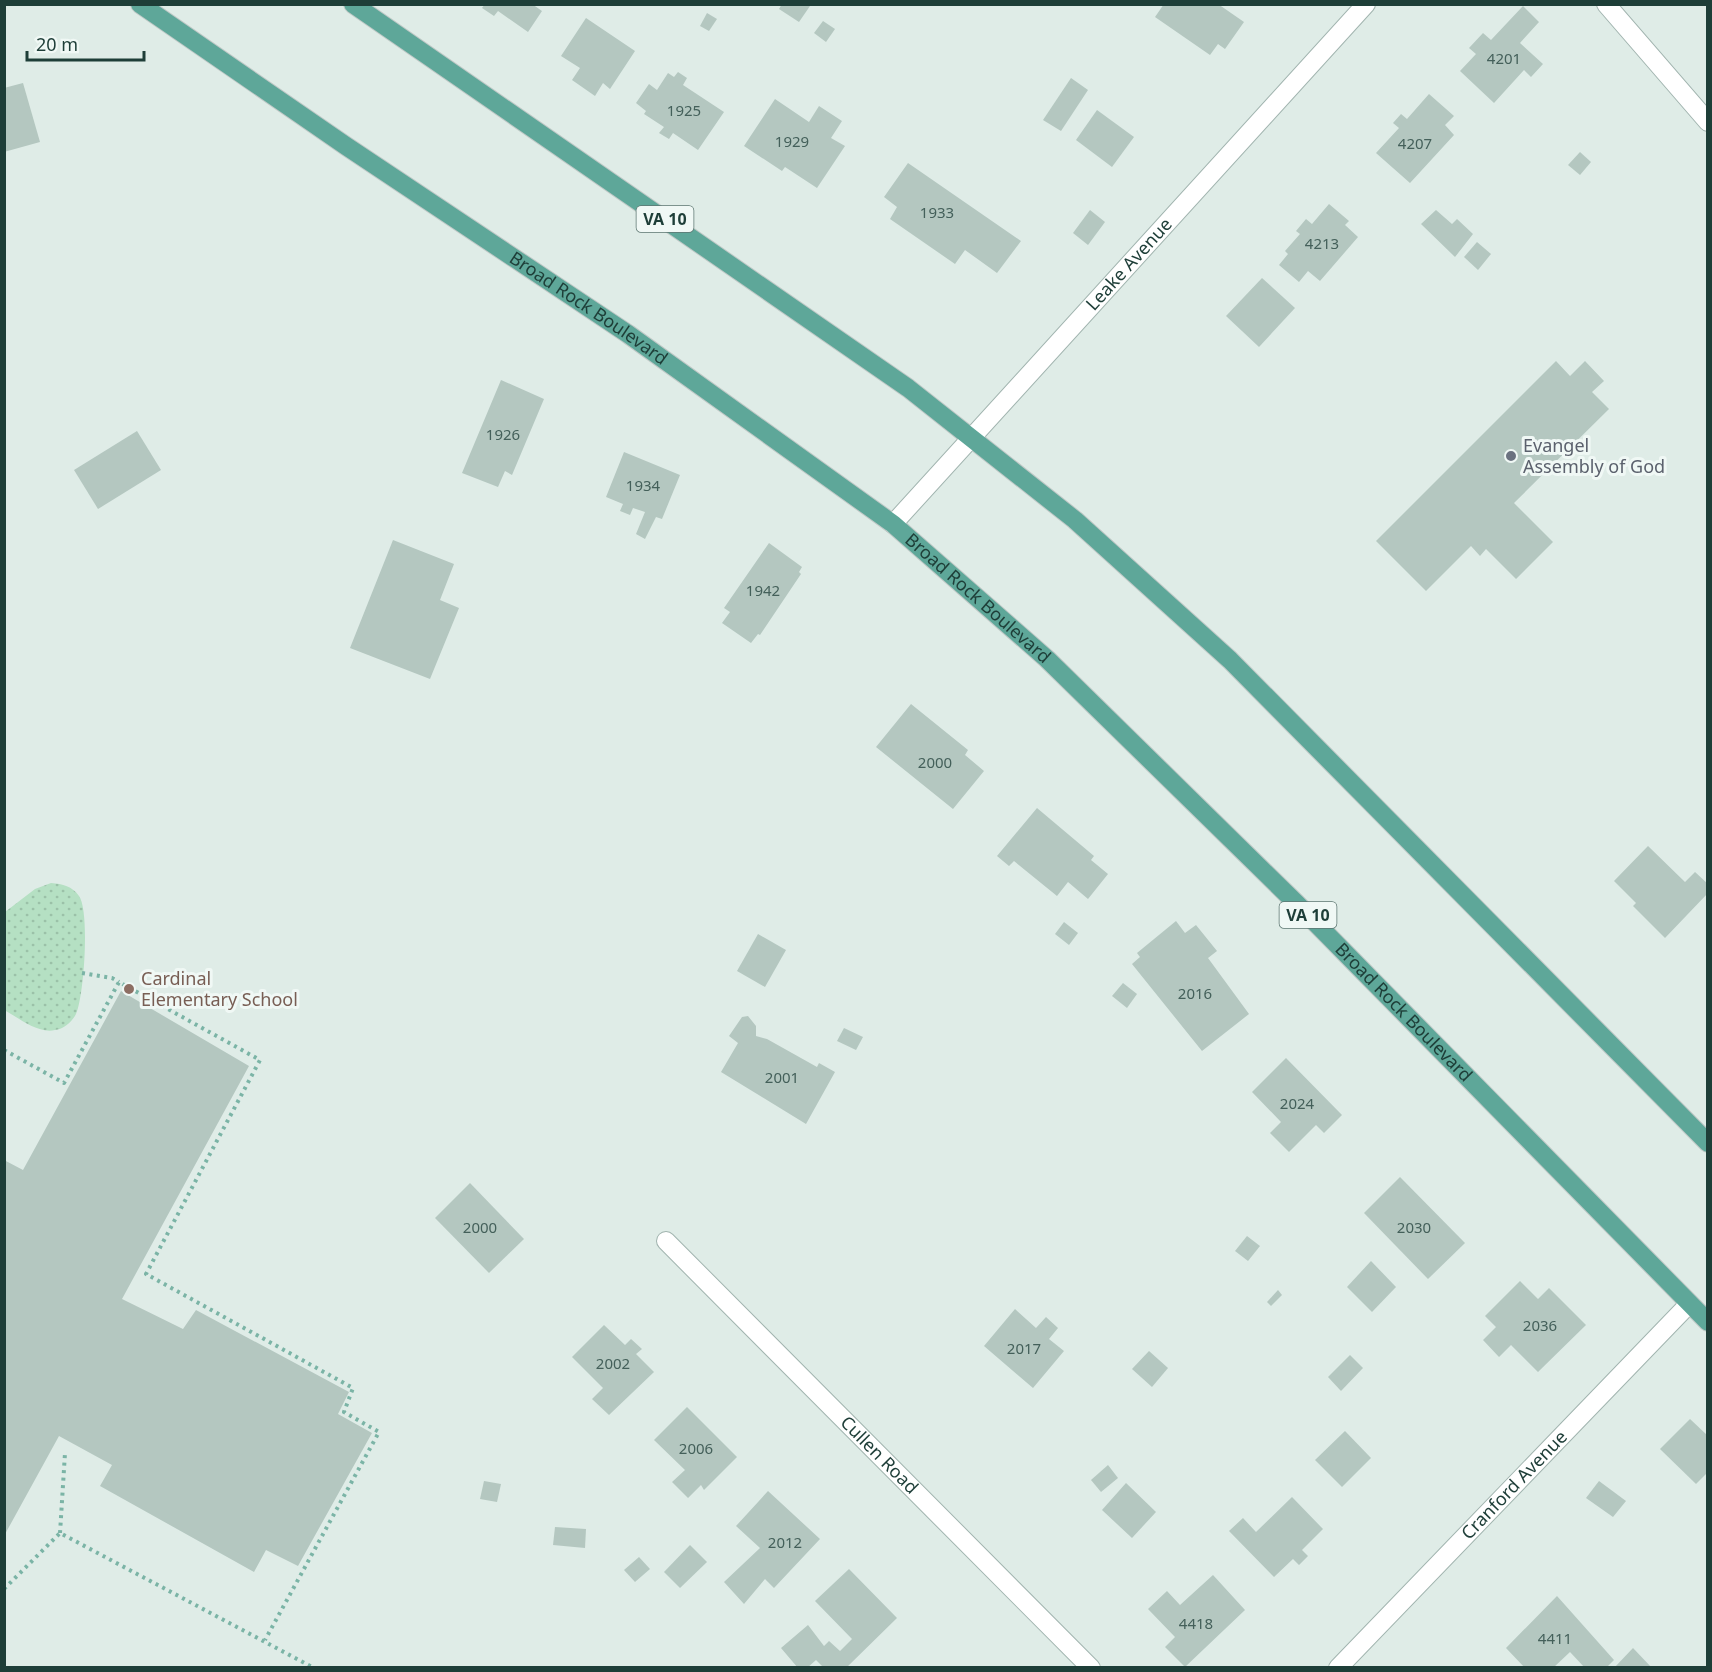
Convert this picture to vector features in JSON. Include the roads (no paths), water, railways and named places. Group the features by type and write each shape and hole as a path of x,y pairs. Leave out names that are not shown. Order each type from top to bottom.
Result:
{"main road":[{"name":"Broad Rock Boulevard","path":"140,4 356,153 628,334 893,524 1047,659 1256,863 1707,1322"},
{"name":"VA 10","path":"353,4 898,381 1075,520 1230,660 1707,1143"}],"street":[{"name":"Leake Avenue","path":"893,524 973,440 1366,4"},
{"path":"1606,4 1707,122"},
{"name":"Cullen Road","path":"666,1241 1091,1668"},
{"name":"Cranford Avenue","path":"1338,1668 1689,1304"}],"place":[{"name":"Evangel Assembly of God","path":"1511,456"},
{"name":"Cardinal Elementary School","path":"129,989"}]}
